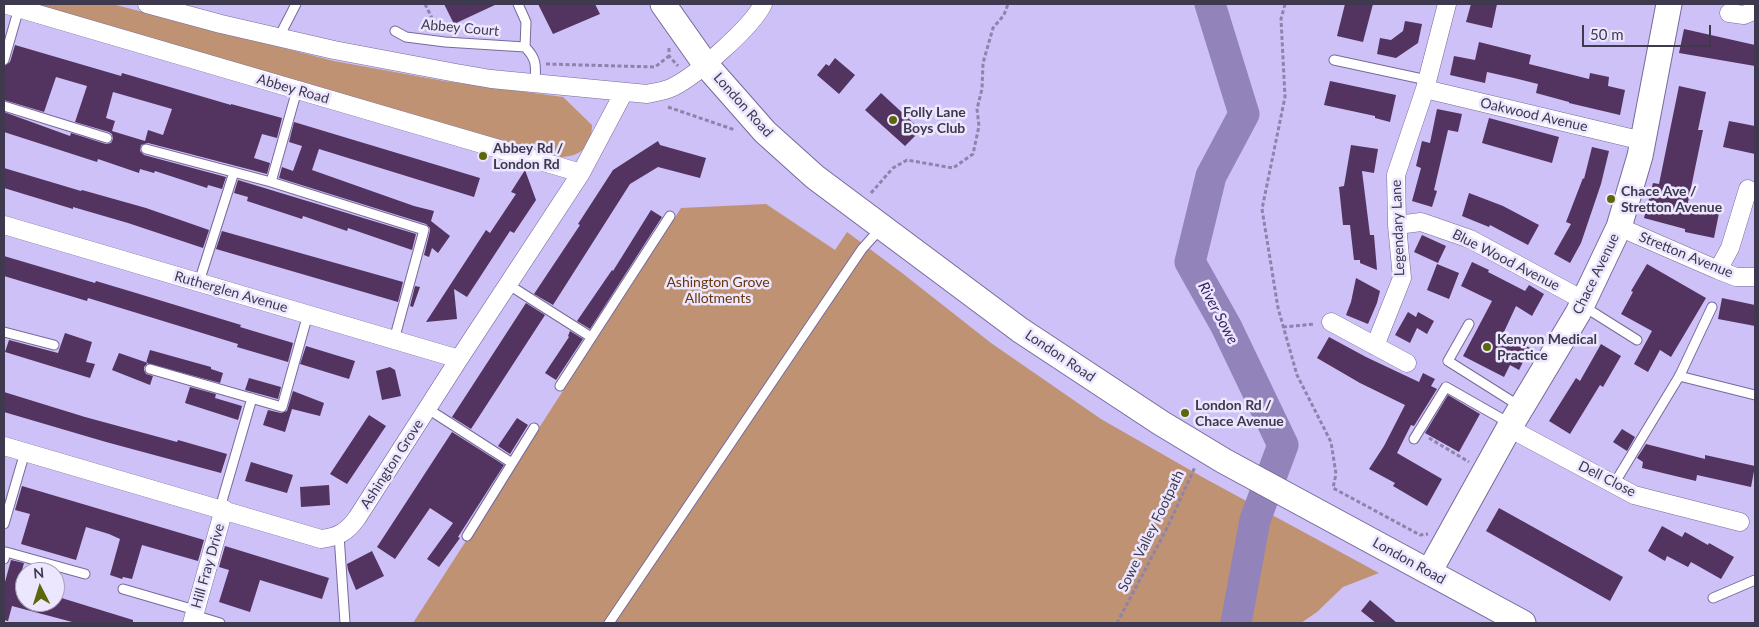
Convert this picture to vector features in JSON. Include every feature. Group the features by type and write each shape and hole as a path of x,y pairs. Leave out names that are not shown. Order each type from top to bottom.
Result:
{"main road":[{"name":"London Road","path":"663,4 706,65 765,132 815,177 1020,330 1224,461 1429,572 1497,617 1523,623"},
{"name":"Chace Avenue","path":"1429,572 1514,419 1578,313 1619,227 1640,156 1669,4"}],"street":[{"path":"147,4 221,24 334,50 456,74 647,94 671,88 706,65 755,18 763,4"},
{"name":"Legendary Lane","path":"1375,346 1402,278 1397,225 1396,175 1426,84 1447,4"},
{"name":"Abbey Road","path":"12,6 581,173"},
{"path":"1729,13 1744,14 1755,10"},
{"name":"Oakwood Avenue","path":"1426,84 1643,141"},
{"name":"Ashington Grove","path":"339,535 350,528 357,518 509,285 581,173 624,92"},
{"path":"1718,270 1730,248 1748,190"},
{"name":"Blue Wood Avenue","path":"1397,225 1421,222 1470,239 1582,302"},
{"name":"Rutherglen Avenue","path":"4,225 459,359"},
{"name":"Stretton Avenue","path":"1619,227 1736,277 1755,277"},
{"path":"1331,322 1407,363"},
{"name":"Dell Close","path":"1514,419 1634,495 1740,522"},
{"path":"4,446 321,538 332,538 339,535"},
{"name":"Hill Fray Drive","path":"194,616 222,509"}],"lane":[{"path":"279,37 296,4"},
{"path":"518,4 526,22 525,47 531,53 536,64 535,82"},
{"path":"4,60 12,6"},
{"name":"Abbey Court","path":"395,31 406,37 445,42 525,47"},
{"path":"1334,60 1426,84"},
{"path":"271,182 297,90"},
{"path":"4,106 107,138"},
{"path":"146,148 271,182 424,230 394,340"},
{"path":"199,282 234,172"},
{"path":"560,386 670,216"},
{"path":"608,623 862,249 882,226"},
{"path":"509,285 591,337"},
{"path":"1582,302 1637,340"},
{"path":"1614,484 1679,376 1712,307"},
{"path":"150,369 282,407 308,314"},
{"path":"1469,324 1448,362 1514,419"},
{"path":"4,332 54,345"},
{"path":"1679,376 1755,395"},
{"path":"1416,435 1446,387 1514,419"},
{"path":"222,509 252,398"},
{"path":"428,409 512,463"},
{"path":"467,536 534,428"},
{"path":"4,524 25,452"},
{"path":"339,535 344,623"},
{"path":"4,554 86,574"},
{"path":"1713,598 1755,580"},
{"path":"123,589 194,616 220,623"}],"path":[{"path":"426,4 445,42"},
{"path":"857,208 893,168 907,160 953,168 973,154 979,126 977,109 982,90 983,63 993,28 1004,15 1008,4"},
{"path":"1285,4 1281,19 1285,97 1262,209 1278,308 1297,375 1331,442 1336,474 1333,488 1420,535 1435,531 1447,539"},
{"path":"536,64 655,67 669,56"},
{"path":"662,105 743,132"},
{"path":"1283,327 1331,322"},
{"path":"1416,435 1484,472"},
{"name":"Sowe Valley Footpath","path":"1117,623 1166,528 1203,448"}],"green space":[{"path":"28,4 112,4 334,61 444,81 563,97 592,125 591,135 589,142 584,148 573,155 565,157 549,156 316,86"},
{"name":"Ashington Grove Allotments","path":"766,204 835,250 847,232 991,343 1101,419 1204,478 1379,573 1343,587 1317,612 1301,623 413,623 681,208"}],"building":[{"path":"444,4 497,4 454,24"},
{"path":"538,4 595,4 600,14 553,34"},
{"path":"1345,4 1373,4 1363,42 1337,36"},
{"path":"1471,4 1497,4 1492,28 1466,22"},
{"path":"1405,21 1422,24 1418,43 1396,58 1377,54 1380,38 1391,40 1403,31"},
{"path":"1684,29 1755,45 1755,66 1679,53"},
{"path":"1479,42 1531,55 1529,64 1589,79 1590,73 1609,77 1608,86 1625,90 1620,115 1536,93 1538,84 1514,78 1487,72 1485,83 1450,75 1454,56 1475,60"},
{"path":"15,45 121,76 122,73 282,118 277,138 262,134 254,158 270,163 267,174 148,143 141,145 140,151 144,155 226,177 222,189 208,185 207,188 155,171 154,173 140,169 139,173 98,159 97,162 4,132 4,112 70,136 71,133 106,144 111,143 113,139 112,134 109,132 75,122 87,86 56,77 44,112 4,100 4,66 10,62","holes":["113,92 172,109 163,135 148,130 145,141 112,131 115,121 106,118"]},
{"path":"835,58 855,75 839,94 817,75 826,64 829,66"},
{"path":"1330,81 1396,95 1390,122 1375,118 1375,116 1324,105"},
{"path":"1679,86 1706,92 1698,130 1703,130 1687,207 1719,213 1714,238 1685,232 1685,229 1644,218 1653,183 1659,184"},
{"name":"Folly Lane Boys Club","path":"881,93 921,130 905,146 865,110"},
{"path":"1437,109 1462,114 1458,132 1448,130 1434,190 1437,191 1432,207 1412,201 1421,168 1416,166 1422,141 1430,143"},
{"path":"1489,118 1559,137 1552,163 1482,143"},
{"path":"1729,121 1755,126 1755,154 1723,147"},
{"path":"294,122 480,178 474,197 319,149 312,170 414,206 434,211 431,221 450,236 438,253 432,248 429,257 424,255 430,231 426,224 279,178 282,167 293,171 302,146 289,142"},
{"path":"658,141 660,145 706,158 700,178 658,167 630,184 553,305 534,294 580,225 578,224 613,170"},
{"path":"1351,145 1378,149 1374,173 1362,171 1370,235 1374,235 1377,270 1360,263 1360,260 1354,260 1350,225 1343,225 1339,187 1344,186"},
{"path":"1592,147 1609,151 1601,184 1581,243 1570,263 1554,254 1571,224 1566,222 1584,179"},
{"path":"4,168 146,208 209,230 203,248 128,223 4,188"},
{"path":"525,170 536,200 514,233 510,231 467,297 454,289 457,319 426,322 486,230 490,233 516,194 511,192"},
{"path":"238,180 416,234 412,250 348,228 347,231 303,216 302,219 247,201 248,197 234,193"},
{"path":"1469,193 1503,206 1539,225 1528,245 1490,225 1489,227 1462,216"},
{"path":"651,210 662,217 590,329 577,321 613,271"},
{"path":"222,231 403,282 398,302 216,249"},
{"path":"1422,235 1446,246 1438,263 1414,252"},
{"path":"4,256 136,293 293,343 288,362 237,347 238,344 88,298 87,301 4,276"},
{"path":"1472,262 1525,291 1529,285 1544,294 1532,316 1516,306 1503,334 1530,348 1519,370 1510,365 1504,377 1463,356 1492,301 1461,286"},
{"path":"1437,264 1459,273 1449,299 1427,290"},
{"path":"1647,264 1706,298 1671,357 1660,350 1648,372 1634,364 1652,331 1621,314 1633,292 1631,291"},
{"path":"1356,278 1380,291 1368,324 1346,315"},
{"path":"415,286 420,287 413,307 410,306"},
{"path":"1722,298 1755,305 1755,326 1718,319"},
{"path":"526,303 545,315 471,429 452,417"},
{"path":"1408,312 1416,317 1418,312 1434,321 1427,334 1417,328 1410,343 1395,335"},
{"path":"570,331 583,339 556,380 545,373 569,337"},
{"path":"65,333 92,342 86,362 95,364 90,378 5,352 9,340 58,353"},
{"path":"1329,337 1419,382 1423,373 1435,379 1431,386 1437,389 1414,426 1411,425 1397,453 1442,479 1427,506 1393,486 1395,483 1369,469 1384,446 1405,405 1360,383 1317,358"},
{"path":"1601,344 1621,356 1603,387 1600,385 1570,434 1549,421 1576,378 1580,381"},
{"path":"306,346 355,361 349,379 300,364"},
{"path":"150,350 211,367 211,369 223,373 220,383 146,363"},
{"path":"119,353 148,363 144,370 146,374 153,376 150,385 112,370"},
{"path":"390,367 395,370 401,396 382,400 376,371"},
{"path":"249,378 281,387 278,399 245,390"},
{"path":"190,387 216,394 215,398 242,406 238,420 185,403"},
{"path":"293,391 324,403 320,416 292,409 285,432 263,425 268,410 281,413 287,411"},
{"path":"4,392 85,417 227,454 221,473 4,412"},
{"path":"1448,395 1480,414 1459,452 1425,433"},
{"path":"369,415 386,426 347,484 330,474"},
{"path":"517,418 528,425 510,454 498,446"},
{"path":"1622,429 1635,437 1627,451 1613,442"},
{"path":"452,432 504,465 458,537 460,538 439,567 427,559 453,523 430,508 395,559 377,547"},
{"path":"1646,444 1705,459 1705,455 1755,466 1751,487 1697,475 1696,481 1642,468 1643,462 1637,458"},
{"path":"251,462 293,475 287,493 245,481"},
{"path":"329,485 330,505 301,507 300,487"},
{"path":"22,486 204,540 198,561 142,545 132,579 123,577 122,579 110,575 120,539 109,534 86,527 76,560 21,544 30,514 15,510"},
{"path":"1499,508 1623,577 1610,601 1486,531"},
{"path":"1662,526 1682,537 1685,532 1734,557 1721,579 1691,562 1688,567 1667,556 1665,561 1648,551"},
{"path":"225,546 329,578 322,599 260,580 250,612 219,602 229,570 219,567"},
{"path":"372,551 384,576 356,590 347,564"},
{"path":"11,560 20,562 15,562 15,607 12,606 8,621 4,620 5,582"},
{"path":"65,599 133,620 133,623 76,623 35,612 65,612"},
{"path":"1370,600 1397,623 1376,623 1361,611"}],"waterway":[{"name":"River Sowe","path":"1210,4 1244,114 1211,176 1190,262 1226,326 1283,445 1255,520 1236,623"}],"place":[{"name":"Folly Lane Boys Club","path":"893,120"},
{"name":"Abbey Rd / London Rd","path":"483,156"},
{"name":"Chace Ave / Stretton Avenue","path":"1611,199"},
{"name":"Kenyon Medical Practice","path":"1487,347"},
{"name":"London Rd / Chace Avenue","path":"1185,413"}]}
